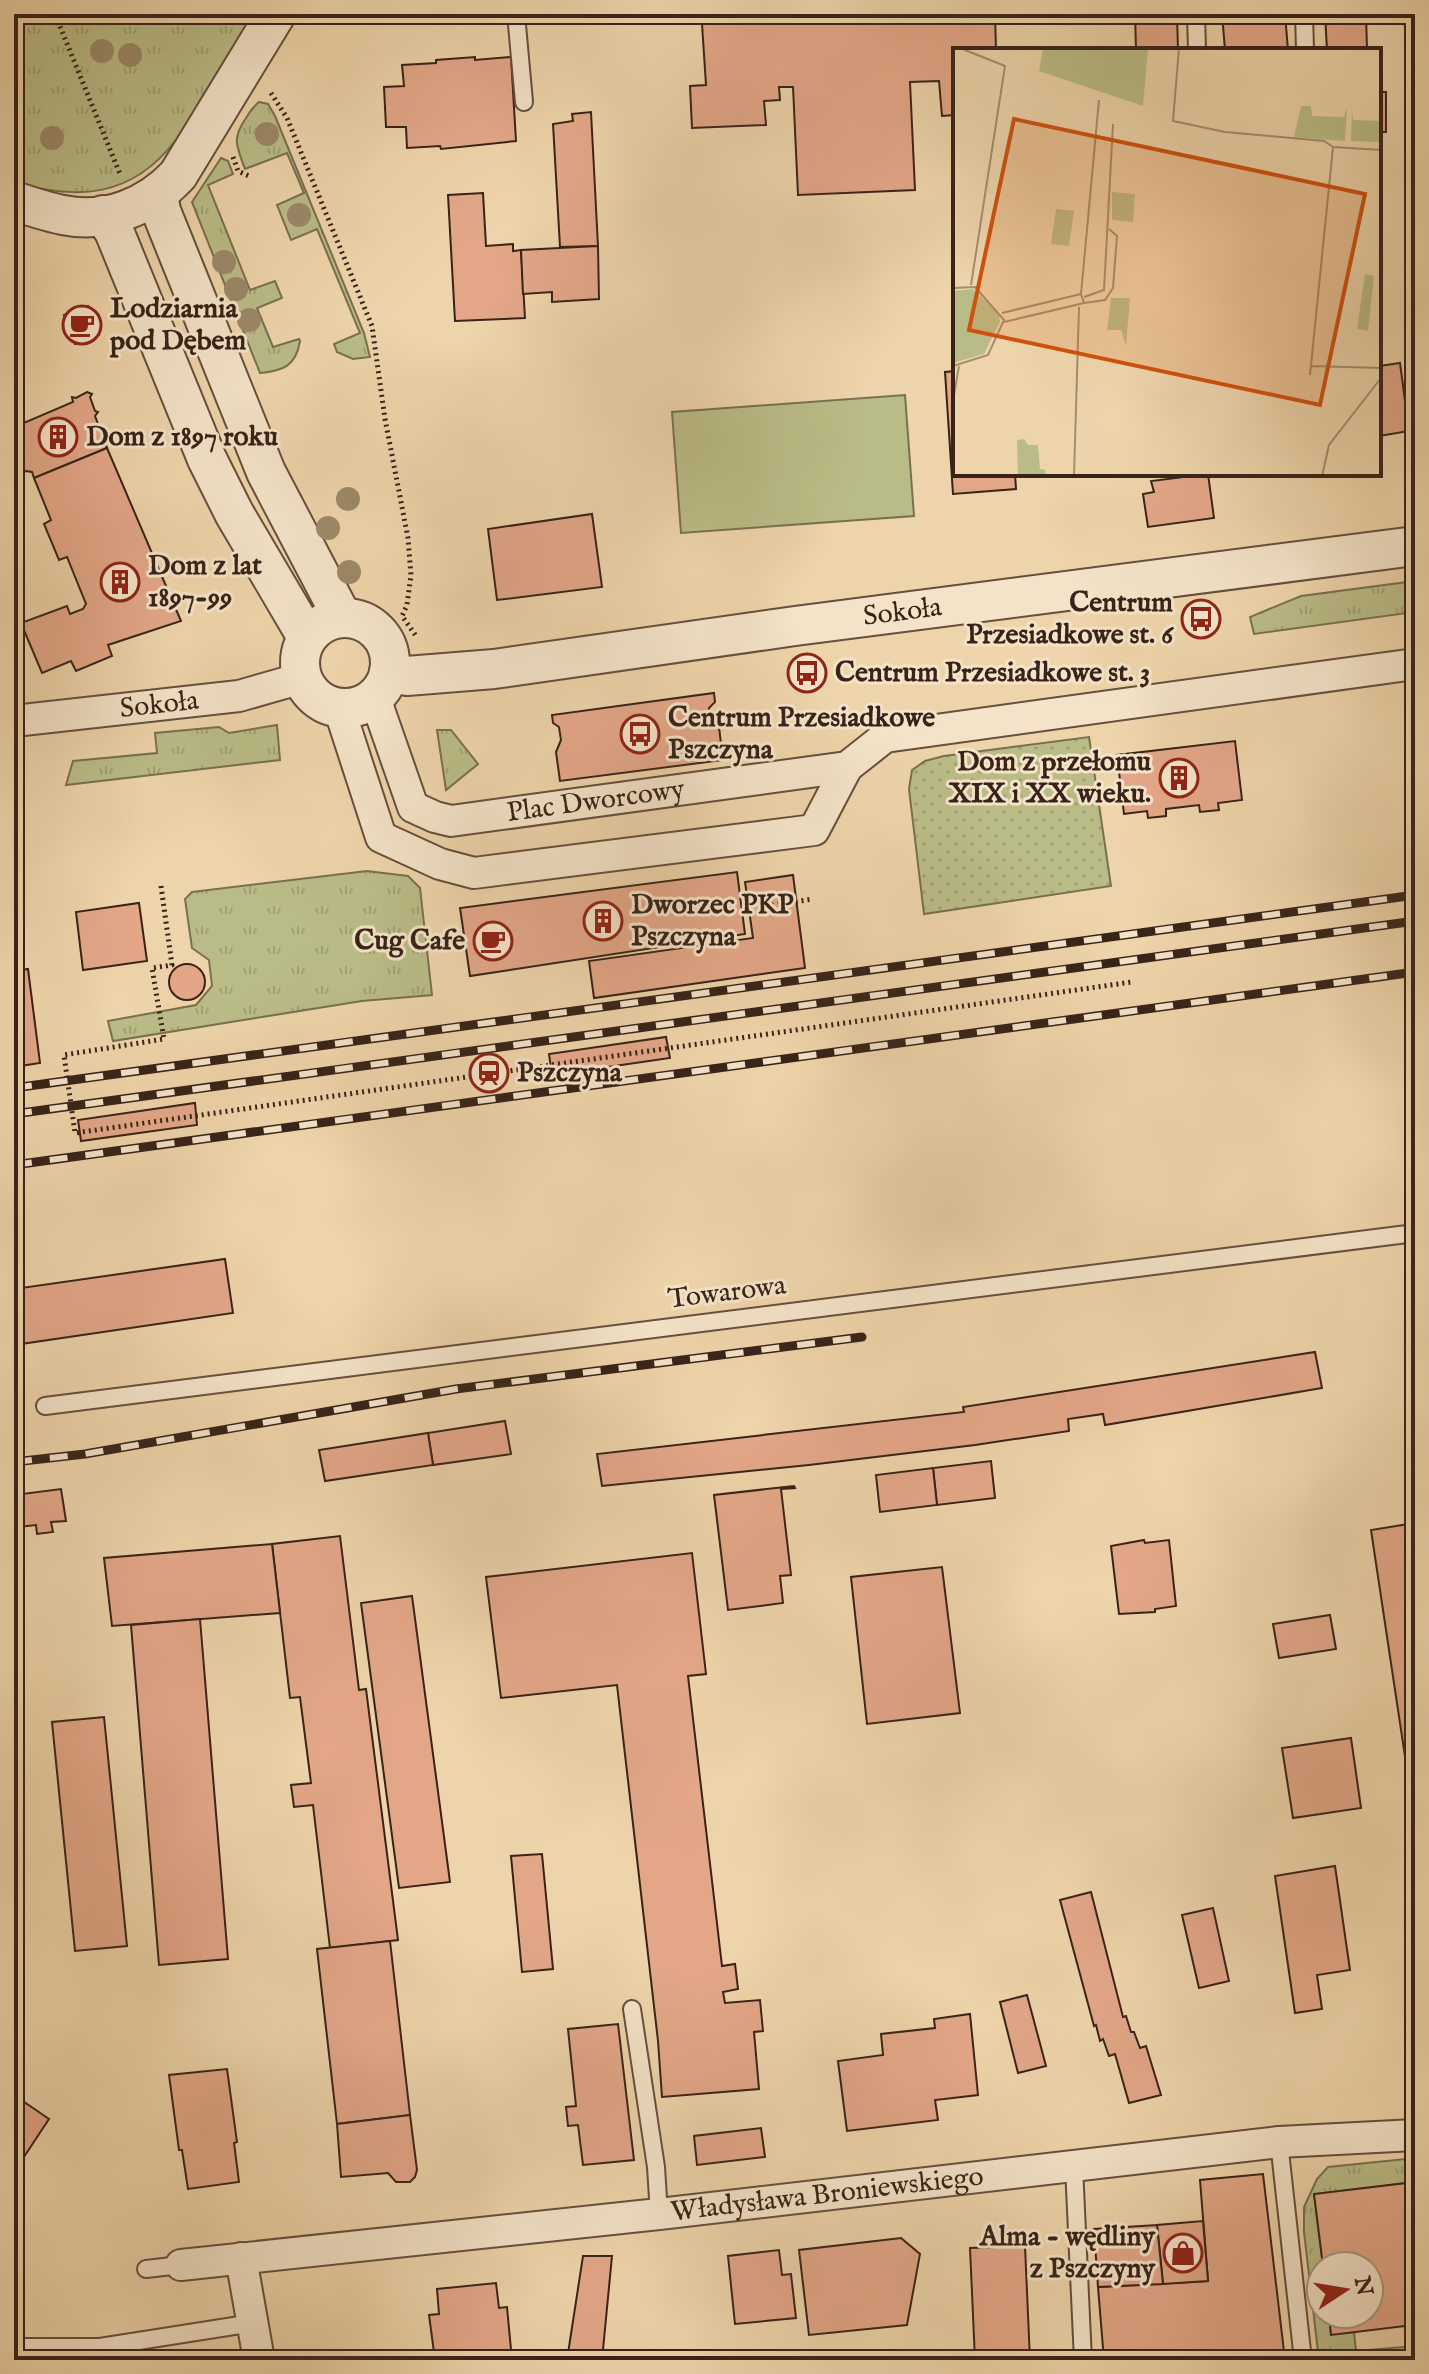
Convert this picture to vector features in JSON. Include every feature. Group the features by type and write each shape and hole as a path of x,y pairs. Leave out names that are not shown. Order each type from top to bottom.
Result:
{"street":[{"path":"14,201 67,216 113,200 133,209 158,194 178,175 276,14"},
{"path":"158,194 161,211 266,472 342,617"},
{"path":"113,200 114,231 207,459 225,496 307,637"},
{"name":"Sokoła","path":"382,685 407,676 494,669 795,626 1415,546"},
{"path":"342,617 369,624 387,645 390,658 382,685 351,708 339,708 316,699 302,678 299,664 301,650 316,627 342,617"},
{"path":"339,708 381,837 440,864 474,873 814,830 847,767 885,737 1415,664"},
{"name":"Sokoła","path":"19,720 239,696 302,678"},
{"name":"Plac Dworcowy","path":"382,685 413,807 451,821 847,767"},
{"name":"Władysława Broniewskiego","path":"181,2265 659,2214 1279,2142 1415,2135"},
{"path":"241,2258 259,2360"}],"lane":[{"path":"516,14 524,102"},
{"path":"1196,14 1197,48"},
{"path":"1304,14 1305,48"},
{"name":"Towarowa","path":"45,1406 1415,1233"},
{"path":"632,2009 656,2167 659,2214"},
{"path":"1279,2142 1303,2360"},
{"path":"1074,2167 1083,2360"},
{"path":"146,2269 181,2265"},
{"path":"14,2344 23,2347 100,2347 253,2323"}],"path":[{"path":"40,14 59,24"},
{"path":"55,14 113,200"},
{"path":"59,24 67,14"},
{"path":"267,89 287,118 372,326 385,419 408,538 411,575 407,605 402,616"},
{"path":"161,886 172,965 152,968 164,1039 64,1055 75,1133 1132,982"},
{"path":"760,907 813,899"}],"green space":[{"path":"14,14 253,14 182,131 158,160 122,184 82,192 38,188 14,182"},
{"path":"259,102 268,104 275,116 364,333 370,357 353,359 337,352 334,344 360,333 317,229 291,240 277,205 304,193 287,153 245,169 237,138 247,116"},
{"path":"221,158 228,161 233,174 208,185 250,290 275,281 282,298 257,308 273,347 300,341 292,362 275,371 260,373 192,202"},
{"path":"905,395 914,516 681,533 672,412"},
{"path":"1415,581 1415,612 1254,634 1250,617 1301,596"},
{"path":"277,725 280,760 66,785 73,761 157,753 155,733 219,727 229,733"},
{"path":"437,730 451,730 478,764 446,790"},
{"path":"1089,737 1111,886 924,914 909,789 912,770 925,761 944,756"},
{"path":"367,871 408,876 420,888 432,995 362,1001 113,1041 108,1021 196,1005 212,986 209,960 192,948 185,899 192,892"},
{"path":"1415,2158 1415,2182 1314,2194 1321,2250 1306,2250 1304,2207 1317,2179 1328,2167"},
{"path":"1315,2330 1331,2330 1331,2334 1354,2332 1356,2351 1415,2346 1415,2360 1319,2360"}],"building":[{"path":"995,14 996,48 953,48 953,115 942,116 939,81 910,82 915,190 798,195 793,87 779,87 780,100 764,101 766,125 692,128 690,86 706,85 702,24"},
{"path":"1135,14 1177,14 1178,48 1136,48"},
{"path":"1222,14 1285,14 1288,48 1225,48"},
{"path":"1325,14 1366,14 1367,48 1327,48"},
{"path":"1404,14 1415,14 1415,45 1406,45"},
{"path":"475,57 475,60 511,57 516,141 441,149 440,146 407,148 406,127 386,127 384,87 404,86 402,65"},
{"path":"1381,92 1386,92 1386,132 1381,132"},
{"path":"591,112 598,246 560,247 553,124 573,121 572,114"},
{"path":"483,193 486,246 513,244 513,251 521,250 525,318 455,321 448,195"},
{"path":"598,246 599,299 552,302 552,292 523,294 521,250"},
{"name":"Lodziarnia pod Dębem","path":"88,306 99,335 75,344 64,315"},
{"path":"1400,363 1409,431 1381,436 1381,366"},
{"path":"953,371 953,476 1015,476 1016,489 953,494 945,372"},
{"name":"Dom z 1897 roku","path":"87,392 92,394 90,397 98,412 95,416 107,448 34,478 32,472 26,471 14,478 14,418 17,426 73,402 72,397"},
{"name":"Dom z lat 1897-99","path":"107,448 181,621 108,645 112,656 76,671 71,661 42,673 21,623 67,606 70,614 83,609 86,604 67,557 59,560 44,524 51,520 34,478"},
{"path":"1208,476 1214,518 1148,527 1143,494 1154,492 1151,481"},
{"path":"592,514 602,587 497,600 488,529"},
{"name":"Centrum Przesiadkowe Pszczyna","path":"714,693 715,702 709,708 711,720 718,719 723,760 560,781 556,752 561,740 559,727 553,723 552,715"},
{"name":"Dom z przełomu XIX i XX wieku.","path":"1235,741 1242,800 1218,803 1219,810 1200,812 1199,805 1166,809 1166,816 1148,818 1147,811 1124,814 1117,755"},
{"name":"Dworzec PKP Pszczyna","path":"737,872 745,934 470,976 460,908"},
{"path":"793,875 805,968 594,998 589,961 753,938 745,882"},
{"path":"139,903 147,961 83,970 76,912"},
{"path":"187,964 200,969 205,982 200,995 187,1000 174,995 169,982 174,969"},
{"path":"28,969 40,1063 14,1067 14,971"},
{"path":"666,1037 670,1058 552,1075 549,1054"},
{"path":"195,1103 197,1125 81,1141 78,1120"},
{"path":"225,1259 233,1313 14,1345 14,1289"},
{"path":"1315,1352 1322,1388 1105,1425 1103,1414 1068,1419 1069,1431 975,1445 602,1486 597,1454 964,1412 963,1407"},
{"path":"505,1421 511,1454 433,1465 428,1433"},
{"path":"428,1433 433,1465 325,1481 319,1450"},
{"path":"991,1461 995,1498 937,1505 933,1468"},
{"path":"933,1468 937,1505 880,1512 876,1475"},
{"path":"794,1486 781,1489 791,1575 780,1576 783,1603 728,1610 714,1495"},
{"path":"61,1489 66,1521 51,1522 53,1532 37,1534 36,1525 19,1527 14,1495"},
{"path":"1415,1523 1415,1823 1371,1530"},
{"path":"340,1536 359,1690 366,1689 398,1940 330,1948 313,1805 294,1807 291,1785 311,1783 300,1697 290,1698 272,1544"},
{"path":"1144,1540 1145,1543 1169,1540 1176,1606 1155,1609 1155,1612 1119,1614 1111,1546"},
{"path":"272,1544 280,1613 112,1626 104,1558"},
{"path":"692,1553 706,1674 688,1676 722,1966 735,1964 738,1989 723,1992 725,2003 760,2000 763,2031 754,2032 759,2089 662,2097 617,1685 501,1698 486,1577"},
{"path":"942,1567 960,1713 867,1724 851,1577"},
{"path":"412,1596 450,1882 399,1888 361,1603"},
{"path":"1330,1615 1336,1649 1279,1658 1273,1624"},
{"path":"200,1619 228,1959 159,1965 131,1625"},
{"path":"104,1717 127,1946 75,1951 52,1722"},
{"path":"1351,1738 1361,1808 1293,1818 1282,1748"},
{"path":"542,1854 553,1969 522,1972 511,1856"},
{"path":"1335,1866 1350,1970 1317,1975 1322,2009 1295,2013 1275,1876"},
{"path":"1091,1892 1123,2017 1126,2016 1140,2048 1146,2046 1161,2095 1129,2103 1115,2054 1109,2056 1094,2026 1060,1900"},
{"path":"1213,1908 1229,1981 1199,1988 1182,1915"},
{"path":"390,1941 410,2115 337,2124 317,1949"},
{"path":"1027,1995 1046,2066 1018,2073 1000,2002"},
{"path":"970,2014 978,2095 935,2100 938,2120 847,2131 838,2061 883,2055 881,2034 935,2028 934,2019"},
{"path":"618,2024 634,2160 583,2165 578,2125 568,2126 566,2107 576,2106 568,2029"},
{"path":"227,2069 239,2182 188,2189 182,2150 179,2150 169,2075"},
{"path":"14,2095 49,2119 14,2172"},
{"path":"410,2115 417,2170 410,2182 396,2182 388,2173 341,2177 337,2124"},
{"path":"761,2128 765,2157 697,2165 694,2136"},
{"path":"1263,2174 1285,2360 1104,2360 1098,2287 1208,2281 1200,2180"},
{"path":"1415,2182 1413,2325 1385,2328 1385,2250 1321,2250 1314,2194"},
{"name":"Alma - wędliny z Pszczyny","path":"1203,2221 1208,2281 1163,2284 1157,2225"},
{"path":"1157,2225 1163,2284 1098,2287 1094,2229"},
{"path":"901,2238 920,2254 907,2325 809,2335 799,2250"},
{"path":"1025,2246 1030,2360 975,2360 970,2248"},
{"path":"779,2250 782,2275 791,2274 796,2318 735,2324 728,2256"},
{"path":"583,2256 612,2256 602,2360 567,2360"},
{"path":"496,2283 499,2308 507,2307 512,2360 435,2360 429,2315 439,2314 437,2289"},
{"path":"1331,2330 1372,2330 1331,2335"}],"railway":[{"path":"14,1088 1415,895"},
{"path":"14,1114 1415,921"},
{"path":"14,1165 1415,972"},
{"path":"14,1462 85,1454 456,1389 862,1337"}],"place":[{"name":"Lodziarnia pod Dębem","path":"82,325"},
{"name":"Dom z 1897 roku","path":"58,437"},
{"name":"Dom z lat 1897-99","path":"120,582"},
{"name":"Centrum Przesiadkowe st. 6","path":"1201,619"},
{"name":"Centrum Przesiadkowe st. 3","path":"807,673"},
{"name":"Centrum Przesiadkowe Pszczyna","path":"640,734"},
{"name":"Dom z przełomu XIX i XX wieku.","path":"1179,778"},
{"name":"Dworzec PKP Pszczyna","path":"603,921"},
{"name":"Cug Cafe","path":"493,941"},
{"name":"Pszczyna","path":"489,1073"},
{"name":"Alma - wędliny z Pszczyny","path":"1183,2253"}]}
